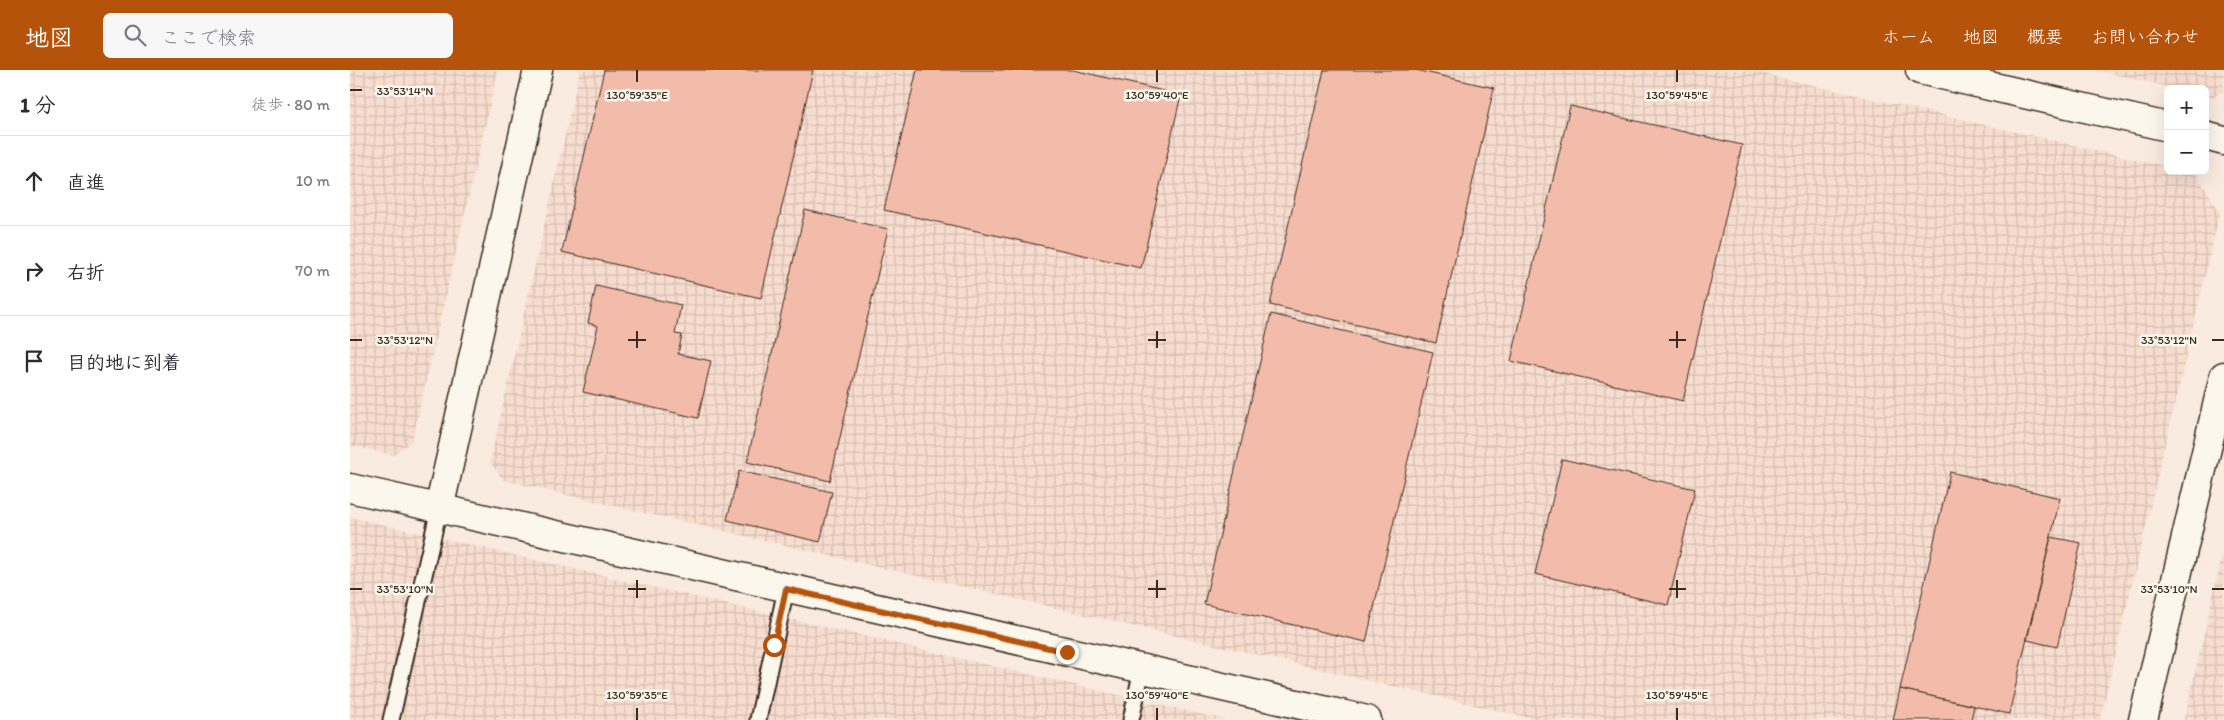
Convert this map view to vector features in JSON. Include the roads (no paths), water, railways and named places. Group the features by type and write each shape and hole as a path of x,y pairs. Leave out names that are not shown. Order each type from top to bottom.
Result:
{"street":[{"path":"439,509 538,70"},
{"path":"1920,70 2164,127"},
{"path":"2209,137 2224,140"},
{"path":"2143,720 2224,376"},
{"path":"350,488 786,589 1367,720"}],"lane":[{"path":"391,720 439,509"},
{"path":"758,720 786,589"},
{"path":"1131,720 1142,669"}]}
